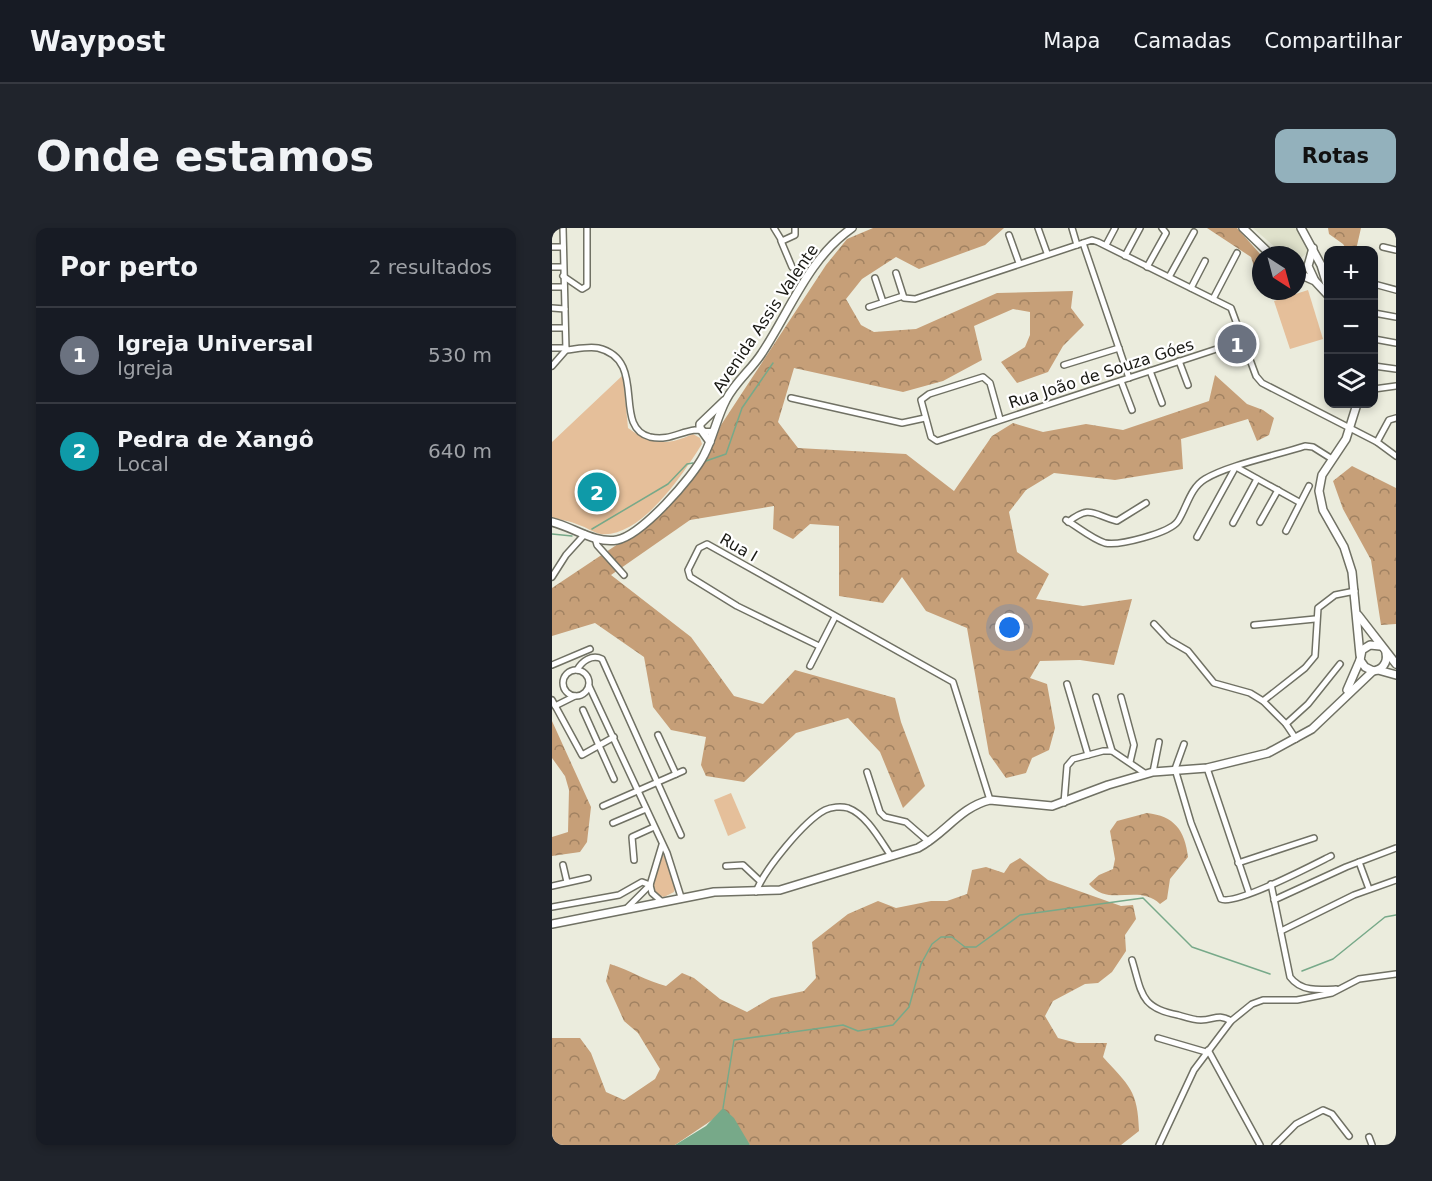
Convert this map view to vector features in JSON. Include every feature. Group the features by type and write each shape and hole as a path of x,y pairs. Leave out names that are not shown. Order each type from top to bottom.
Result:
{"main road":[{"name":"Avenida Assis Valente","path":"552,522 595,538 616,540 630,535 686,483 710,442 726,398 761,355 815,262 835,240 852,228"},
{"path":"1243,228 1262,246"},
{"path":"1301,228 1324,271"},
{"path":"1313,248 1308,267 1315,281"},
{"path":"1308,267 1321,265"},
{"path":"1306,276 1315,281 1324,290"},
{"path":"1315,281 1324,280"},
{"path":"710,442 699,426 726,398"},
{"path":"1356,408 1350,428 1322,475 1320,504 1344,547 1355,591 1360,657 1365,667 1396,675"},
{"path":"1357,613 1396,664"},
{"path":"1342,699 1365,647 1380,646"},
{"path":"552,924 681,897 724,891 780,891 929,842 967,809 990,800 1045,807 1064,803 1096,789 1149,773 1207,768 1268,753 1296,739 1322,721 1342,699 1384,665 1386,653"}],"street":[{"path":"552,366 566,349 563,228"},
{"path":"563,276 582,290 587,286 587,228"},
{"path":"774,228 792,267"},
{"path":"780,238 795,235 795,228"},
{"path":"1038,228 1047,253"},
{"path":"1072,228 1119,348 1128,378"},
{"path":"1106,245 1115,228"},
{"path":"1125,256 1140,228"},
{"path":"1147,267 1166,233 1162,228"},
{"path":"1169,277 1194,232"},
{"path":"1009,235 1019,263"},
{"path":"896,273 903,296 910,300 1092,240 1106,245 1231,308 1256,376 1262,383 1377,442 1396,456"},
{"path":"552,247 563,247"},
{"path":"1383,247 1396,249"},
{"path":"1213,299 1237,254"},
{"path":"1191,288 1205,261"},
{"path":"552,267 563,267"},
{"path":"875,278 883,302"},
{"path":"1378,285 1396,287"},
{"path":"552,287 564,287"},
{"path":"869,307 903,296"},
{"path":"552,308 565,309"},
{"path":"1378,314 1396,317"},
{"path":"552,328 565,328"},
{"path":"1227,332 1239,328"},
{"name":"Rua João de Souza Góes","path":"1000,420 990,383 983,377 924,396 921,403 931,437 937,441 1244,340"},
{"path":"1378,340 1396,343"},
{"path":"552,348 600,349 620,363 628,377 632,423 637,430 649,436 677,437 709,419 715,428 688,432"},
{"path":"1064,365 1119,348"},
{"path":"1179,362 1188,385"},
{"path":"1378,367 1396,369"},
{"path":"1150,371 1162,403"},
{"path":"1121,381 1132,410"},
{"path":"1378,388 1396,386"},
{"path":"791,398 902,423 925,418"},
{"path":"1377,442 1389,420 1396,418"},
{"path":"1146,503 1117,521 1090,510 1083,511 1067,521 1100,541 1113,544 1163,532 1177,522 1194,489 1203,480 1305,447 1314,447 1332,459"},
{"path":"1235,468 1299,502"},
{"path":"1197,537 1235,468"},
{"path":"1233,523 1257,479"},
{"path":"1286,531 1309,486"},
{"path":"1260,522 1278,490"},
{"path":"552,578 566,555 585,534"},
{"path":"595,538 597,545 624,575"},
{"name":"Rua I","path":"819,646 767,621 690,577 687,570 699,548 707,544 955,684 990,800"},
{"path":"1263,701 1305,668 1315,656 1316,611 1335,595 1355,591"},
{"path":"810,666 835,616"},
{"path":"1254,625 1315,619"},
{"path":"1154,624 1169,640 1188,651 1214,683 1250,693 1263,701 1286,724 1296,739"},
{"path":"552,665 590,649"},
{"path":"575,696 566,690 564,683 568,674 577,670 588,658 596,656 602,659 681,835"},
{"path":"1286,724 1308,704 1340,664"},
{"path":"577,670 585,674 614,737 662,845 681,897"},
{"path":"1067,684 1088,754"},
{"path":"589,686 585,692 554,703 582,755 614,737"},
{"path":"1096,697 1112,751"},
{"path":"1121,697 1134,745 1130,762"},
{"path":"583,710 614,779"},
{"path":"658,735 676,774"},
{"path":"1064,803 1067,766 1073,759 1088,754 1112,751 1149,773 1159,742"},
{"path":"1184,744 1175,769 1217,894 1221,899 1228,901 1249,893 1331,856"},
{"path":"1207,768 1249,893"},
{"path":"603,806 683,771"},
{"path":"867,772 880,812 885,817 906,822 929,842"},
{"path":"756,892 760,881 814,818 826,809 844,807 862,817 891,856"},
{"path":"613,823 646,809"},
{"path":"634,860 631,839 654,827"},
{"path":"1238,863 1314,838"},
{"path":"624,910 650,885 662,845"},
{"path":"1274,900 1396,848"},
{"path":"1359,862 1369,889"},
{"path":"563,865 567,882"},
{"path":"726,866 742,865 760,881"},
{"path":"552,885 588,878"},
{"path":"1281,931 1369,889 1396,880"},
{"path":"552,907 619,895 642,882 650,885"},
{"path":"1271,884 1292,980 1314,990 1343,988"},
{"path":"650,885 652,893 661,901"},
{"path":"1132,960 1144,1000 1152,1007 1164,1013 1198,1020 1219,1015 1231,1021"},
{"path":"1159,1145 1188,1082 1207,1051 1231,1021 1252,1004 1263,1000 1297,1000 1343,988 1359,979 1396,974"},
{"path":"1158,1038 1207,1051 1260,1145"},
{"path":"1275,1145 1296,1124 1323,1110 1332,1114 1349,1136"},
{"path":"1369,1137 1372,1145"}],"shaded area":[{"path":"1253,228 1296,228 1310,251 1306,254 1306,246 1274,246"},
{"path":"1308,290 1323,339 1290,349 1274,301 1306,300 1306,291"},
{"path":"623,375 628,428 644,438 659,442 675,441 693,434 700,438 702,444 672,487 646,515 616,533 601,534 573,522 552,518 552,442"},
{"path":"731,793 746,828 728,836 714,800"},
{"path":"662,852 676,884 674,892 664,897 656,895 652,888"},
{"path":"723,1108 734,1118 750,1145 675,1145 706,1126"}],"green space":[{"path":"873,228 1004,228 985,245 919,269 896,257 862,279 846,299 861,325 874,332 916,329 997,293 1073,291 1071,308 1084,325 1063,346 1048,372 1017,383 1001,362 1025,347 1030,335 1030,312 1013,309 974,326 982,360 943,381 903,392 794,368 778,422 798,448 906,454 954,491 992,436 1013,423 1043,432 1086,424 1123,430 1209,401 1215,375 1247,404 1263,410 1274,418 1269,435 1257,441 1248,419 1181,439 1183,469 1115,480 1054,473 1026,490 1009,512 1017,552 1049,574 1036,599 1083,606 1132,599 1114,665 1080,660 1040,661 1030,678 1047,684 1055,728 1049,750 1032,758 1026,773 1006,778 989,754 967,628 926,611 902,577 883,603 839,596 839,526 810,524 793,539 773,529 774,506 690,520 611,575 691,637 734,696 763,704 795,670 895,698 901,722 925,786 903,808 880,752 848,718 796,733 744,782 706,776 701,765 706,737 671,730 653,707 644,657 595,623 552,636 552,588 630,536 683,492 708,457 721,425 826,265 847,239"},
{"path":"1207,228 1237,228 1253,246 1252,260 1251,257"},
{"path":"1328,228 1361,228 1357,246 1344,246 1329,234"},
{"path":"1352,466 1396,488 1396,624 1381,625 1371,560 1343,509 1333,481"},
{"path":"552,721 591,807 587,842 580,852 552,856 552,837 568,832 569,790 565,776 552,758"},
{"path":"1147,813 1171,821 1181,832 1186,847 1188,857 1170,879 1167,899 1160,904 1142,895 1114,895 1097,891 1089,884 1099,875 1113,869 1115,859 1110,831 1117,821"},
{"path":"1020,858 1048,880 1121,906 1133,905 1136,919 1125,935 1126,951 1112,972 1098,983 1085,984 1053,1001 1045,1016 1058,1038 1077,1043 1107,1043 1103,1057 1126,1082 1137,1106 1139,1131 1121,1145 750,1145 718,1116 675,1145 552,1145 552,1038 580,1038 591,1053 606,1092 624,1100 655,1079 660,1069 638,1033 624,1021 606,981 610,964 666,986 682,973 694,978 720,999 747,1012 771,998 804,991 816,978 812,942 848,914 878,901 896,908 931,901 947,901 967,894 972,870 986,867 1004,873 1010,864"}],"waterway":[{"path":"703,462 726,454 742,408 773,363"},
{"path":"592,529 668,484 687,464 693,463"},
{"path":"552,534 572,536"},
{"path":"723,1108 734,1040 843,1025 858,1031 893,1025 909,1007 921,964 932,944 941,937 952,937 965,947 976,947 1020,915 1143,898 1192,947 1270,974"},
{"path":"1302,971 1333,959 1385,917 1396,915"}],"place":[{"name":"Igreja Universal","path":"1237,344"},
{"name":"Pedra de Xangô","path":"597,492"}]}
